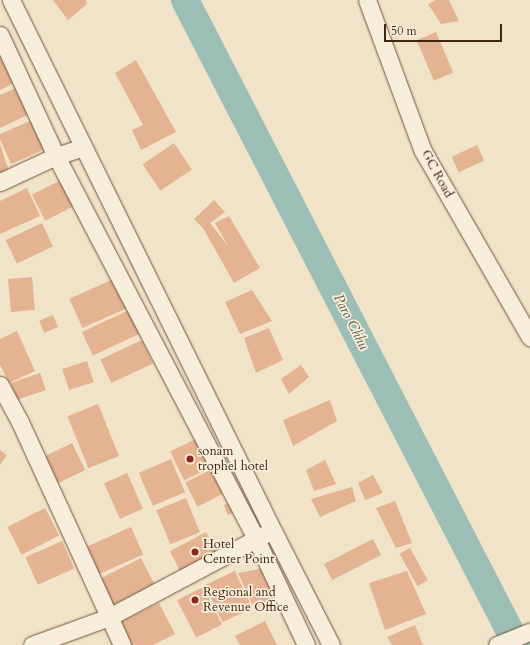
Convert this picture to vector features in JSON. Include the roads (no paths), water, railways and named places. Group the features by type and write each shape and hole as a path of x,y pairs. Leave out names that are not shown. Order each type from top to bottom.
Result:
{"street":[{"path":"11,0 273,531 331,645"},
{"name":"GC Road","path":"367,0 423,151 530,338"},
{"path":"0,35 56,156 256,539 306,645"},
{"path":"0,182 56,156 83,147"},
{"path":"0,385 20,422 122,645"},
{"path":"32,645 109,617 273,531"},
{"path":"497,645 530,632"}],"waterway":[{"name":"Paro Chhu","path":"185,0 517,645"}],"place":[{"name":"sonam trophel hotel","path":"190,459"},
{"name":"Hotel Center Point","path":"195,552"},
{"name":"Regional and Revenue Office","path":"195,600"}]}
